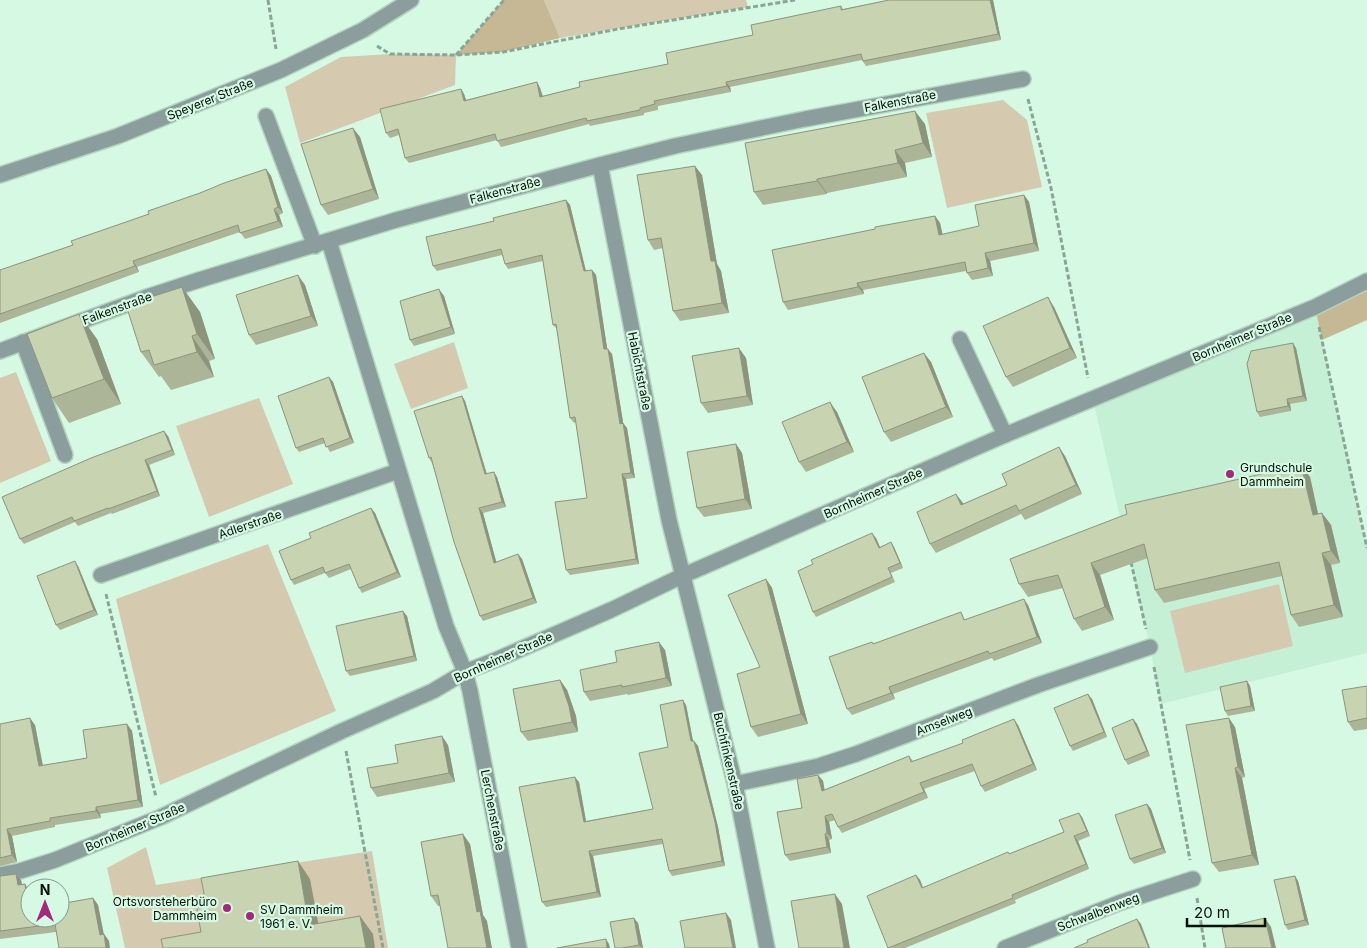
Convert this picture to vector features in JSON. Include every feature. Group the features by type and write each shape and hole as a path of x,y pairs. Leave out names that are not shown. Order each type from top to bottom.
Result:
{"street":[{"name":"Speyerer Straße","path":"0,175 118,136 281,70 363,30 411,0"},
{"name":"Falkenstraße","path":"0,351 147,297 396,220 600,164 814,117 1023,79"},
{"path":"266,116 322,243 398,471 446,626 465,672"},
{"name":"Habichtstraße","path":"600,164 665,501 682,576"},
{"name":"Bornheimer Straße","path":"0,875 55,860 161,817 342,731 433,691 465,672 611,610 682,576 1005,435 1315,306 1367,280"},
{"path":"960,339 1005,435"},
{"path":"23,342 65,455"},
{"name":"Adlerstraße","path":"101,575 398,471"},
{"name":"Buchfinkenstraße","path":"682,576 735,784 766,948"},
{"name":"Amselweg","path":"735,784 819,766 856,754 1038,685 1150,647"},
{"name":"Lerchenstraße","path":"465,672 474,710 519,948"},
{"name":"Schwalbenweg","path":"1004,948 1119,903 1193,878"}],"path":[{"path":"268,0 275,42"},
{"path":"456,55 504,0"},
{"path":"363,30 378,46 390,54 456,55 503,52 795,0"},
{"path":"1023,79 1051,188 1093,400"},
{"path":"1315,306 1367,548"},
{"path":"1130,560 1150,647 1205,948"},
{"path":"101,575 161,817"},
{"path":"342,731 383,948"}],"shaded area":[{"path":"504,0 544,0 560,38 503,52 456,55"},
{"path":"544,0 746,0 748,7 560,38"},
{"path":"390,54 456,55 455,85 300,143 285,87 341,57"},
{"path":"1003,100 1027,120 1042,187 947,208 926,113"},
{"path":"1367,281 1367,320 1322,340 1315,307"},
{"name":"Grundschule Dammheim","path":"1315,307 1367,548 1367,653 1161,704 1150,647 1093,400"},
{"path":"454,342 468,388 411,409 394,364"},
{"path":"16,372 51,461 0,483 0,378"},
{"path":"259,398 293,484 209,517 176,426"},
{"path":"268,544 336,711 160,785 116,599"},
{"path":"1279,584 1293,646 1185,673 1170,611"},
{"name":"SV Dammheim 1961 e. V.","path":"146,847 156,885 372,851 388,948 125,948 107,868"}],"building":[{"path":"889,0 990,0 998,34 863,61 861,54 726,82 727,86 654,101 655,104 640,108 640,110 587,121 586,118 497,141 495,134 405,158 398,129 386,133 380,109 461,89 464,101 537,82 540,97 580,87 579,82 668,64 666,53 753,35 751,25 841,6 841,10"},
{"path":"915,111 923,143 895,150 898,163 817,179 817,181 754,192 745,143"},
{"path":"353,128 373,189 321,205 301,144"},
{"path":"695,166 711,261 715,261 722,303 673,311 661,238 648,240 637,175"},
{"path":"266,169 278,207 274,209 278,221 240,233 238,225 133,261 135,266 0,314 0,270 73,245 71,241 149,214 148,211"},
{"path":"1024,195 1034,243 985,253 988,268 967,273 965,262 857,283 858,287 783,302 772,250 935,216 939,235 979,226 975,205"},
{"path":"566,200 584,271 592,270 604,349 608,349 620,424 623,423 631,473 622,474 636,559 566,570 555,502 587,498 575,417 570,418 556,324 553,325 542,255 505,264 501,249 433,266 426,237 494,221 493,218"},
{"path":"298,275 311,316 249,335 236,295"},
{"path":"182,287 197,334 192,336 197,352 154,365 149,350 141,352 126,305"},
{"path":"439,289 451,327 410,340 400,301"},
{"path":"1048,297 1070,348 1006,377 983,326"},
{"path":"79,314 104,379 52,398 27,334"},
{"path":"1293,343 1303,396 1287,399 1288,406 1257,412 1247,364 1251,351"},
{"path":"739,348 747,396 701,403 692,356"},
{"path":"924,353 946,407 884,432 862,377"},
{"path":"329,377 350,438 326,447 323,438 296,448 278,396"},
{"path":"462,396 485,474 494,472 502,502 479,508 494,563 518,554 533,598 480,616 454,542 431,457 429,458 414,411"},
{"path":"830,402 847,442 799,462 782,422"},
{"path":"164,431 172,450 145,460 157,491 74,521 72,517 20,539 2,497 91,458"},
{"path":"736,444 745,499 697,508 687,452"},
{"path":"1059,447 1076,485 1019,511 1016,505 930,544 917,512 956,494 961,505 1007,485 1002,474"},
{"path":"1301,465 1313,515 1322,513 1331,551 1322,553 1334,605 1291,615 1279,562 1155,590 1144,544 1091,563 1105,607 1074,619 1058,575 1019,584 1010,559 1127,514 1125,505"},
{"path":"371,508 397,572 359,588 349,564 325,573 323,567 291,580 279,551 311,538 309,533"},
{"path":"872,533 879,548 891,542 900,563 888,568 892,577 813,612 798,571 813,564 811,560"},
{"path":"75,561 94,610 56,625 37,576"},
{"path":"766,579 801,714 751,727 737,674 760,667 728,595"},
{"path":"1024,599 1037,637 989,654 988,651 889,687 891,693 847,709 829,657 872,642 873,644 961,612 964,620"},
{"path":"403,611 414,656 346,671 336,626"},
{"path":"659,642 666,678 584,692 580,670 617,662 615,651"},
{"path":"560,680 569,706 572,722 521,732 513,689"},
{"path":"1247,681 1251,706 1225,711 1220,687"},
{"path":"1367,686 1367,718 1348,722 1342,690"},
{"path":"1088,694 1104,732 1070,746 1054,708"},
{"path":"683,700 691,741 694,741 715,822 722,861 669,871 662,839 589,851 597,892 542,902 519,787 575,777 584,822 653,809 639,753 668,747 660,705"},
{"path":"30,718 39,766 87,758 83,730 127,724 138,800 96,807 96,811 50,818 50,821 7,829 12,855 0,858 0,724"},
{"path":"1229,718 1238,767 1235,768 1252,855 1212,863 1186,725"},
{"path":"1014,719 1033,764 981,786 972,764 920,783 924,792 838,827 832,814 825,816 827,847 785,855 777,812 802,808 797,779 818,775 822,791 909,756 911,762 963,743 962,740"},
{"path":"1133,719 1147,751 1125,760 1112,728"},
{"path":"442,736 449,773 371,788 367,768 398,763 395,745"},
{"path":"1147,804 1162,848 1130,859 1115,815"},
{"path":"1079,813 1087,831 1074,836 1086,864 1012,895 1013,898 888,948 867,896 916,875 922,888 1008,852 1009,854 1064,832 1059,820"},
{"path":"463,834 477,912 480,911 487,948 448,948 438,895 431,896 421,842"},
{"path":"298,861 309,925 360,916 366,948 163,948 161,939 201,932 197,910 205,899 201,878"},
{"path":"16,874 18,885 20,885 20,928 24,928 0,931 0,876"},
{"path":"1295,876 1305,920 1285,925 1274,880"},
{"path":"835,894 844,948 799,948 791,901"},
{"path":"93,898 100,935 104,934 106,948 59,948 56,928 70,928 70,902"},
{"path":"726,913 733,948 685,948 680,921"},
{"path":"634,918 639,945 615,948 610,922"},
{"path":"1265,918 1272,948 1226,948 1222,928"},
{"path":"1137,919 1149,948 1074,948 1088,942 1087,940"},
{"path":"606,939 607,948 557,948"}],"place":[{"name":"Grundschule Dammheim","path":"1230,474"},
{"name":"Ortsvorsteherbüro Dammheim","path":"227,908"},
{"name":"SV Dammheim 1961 e. V.","path":"250,916"}]}
